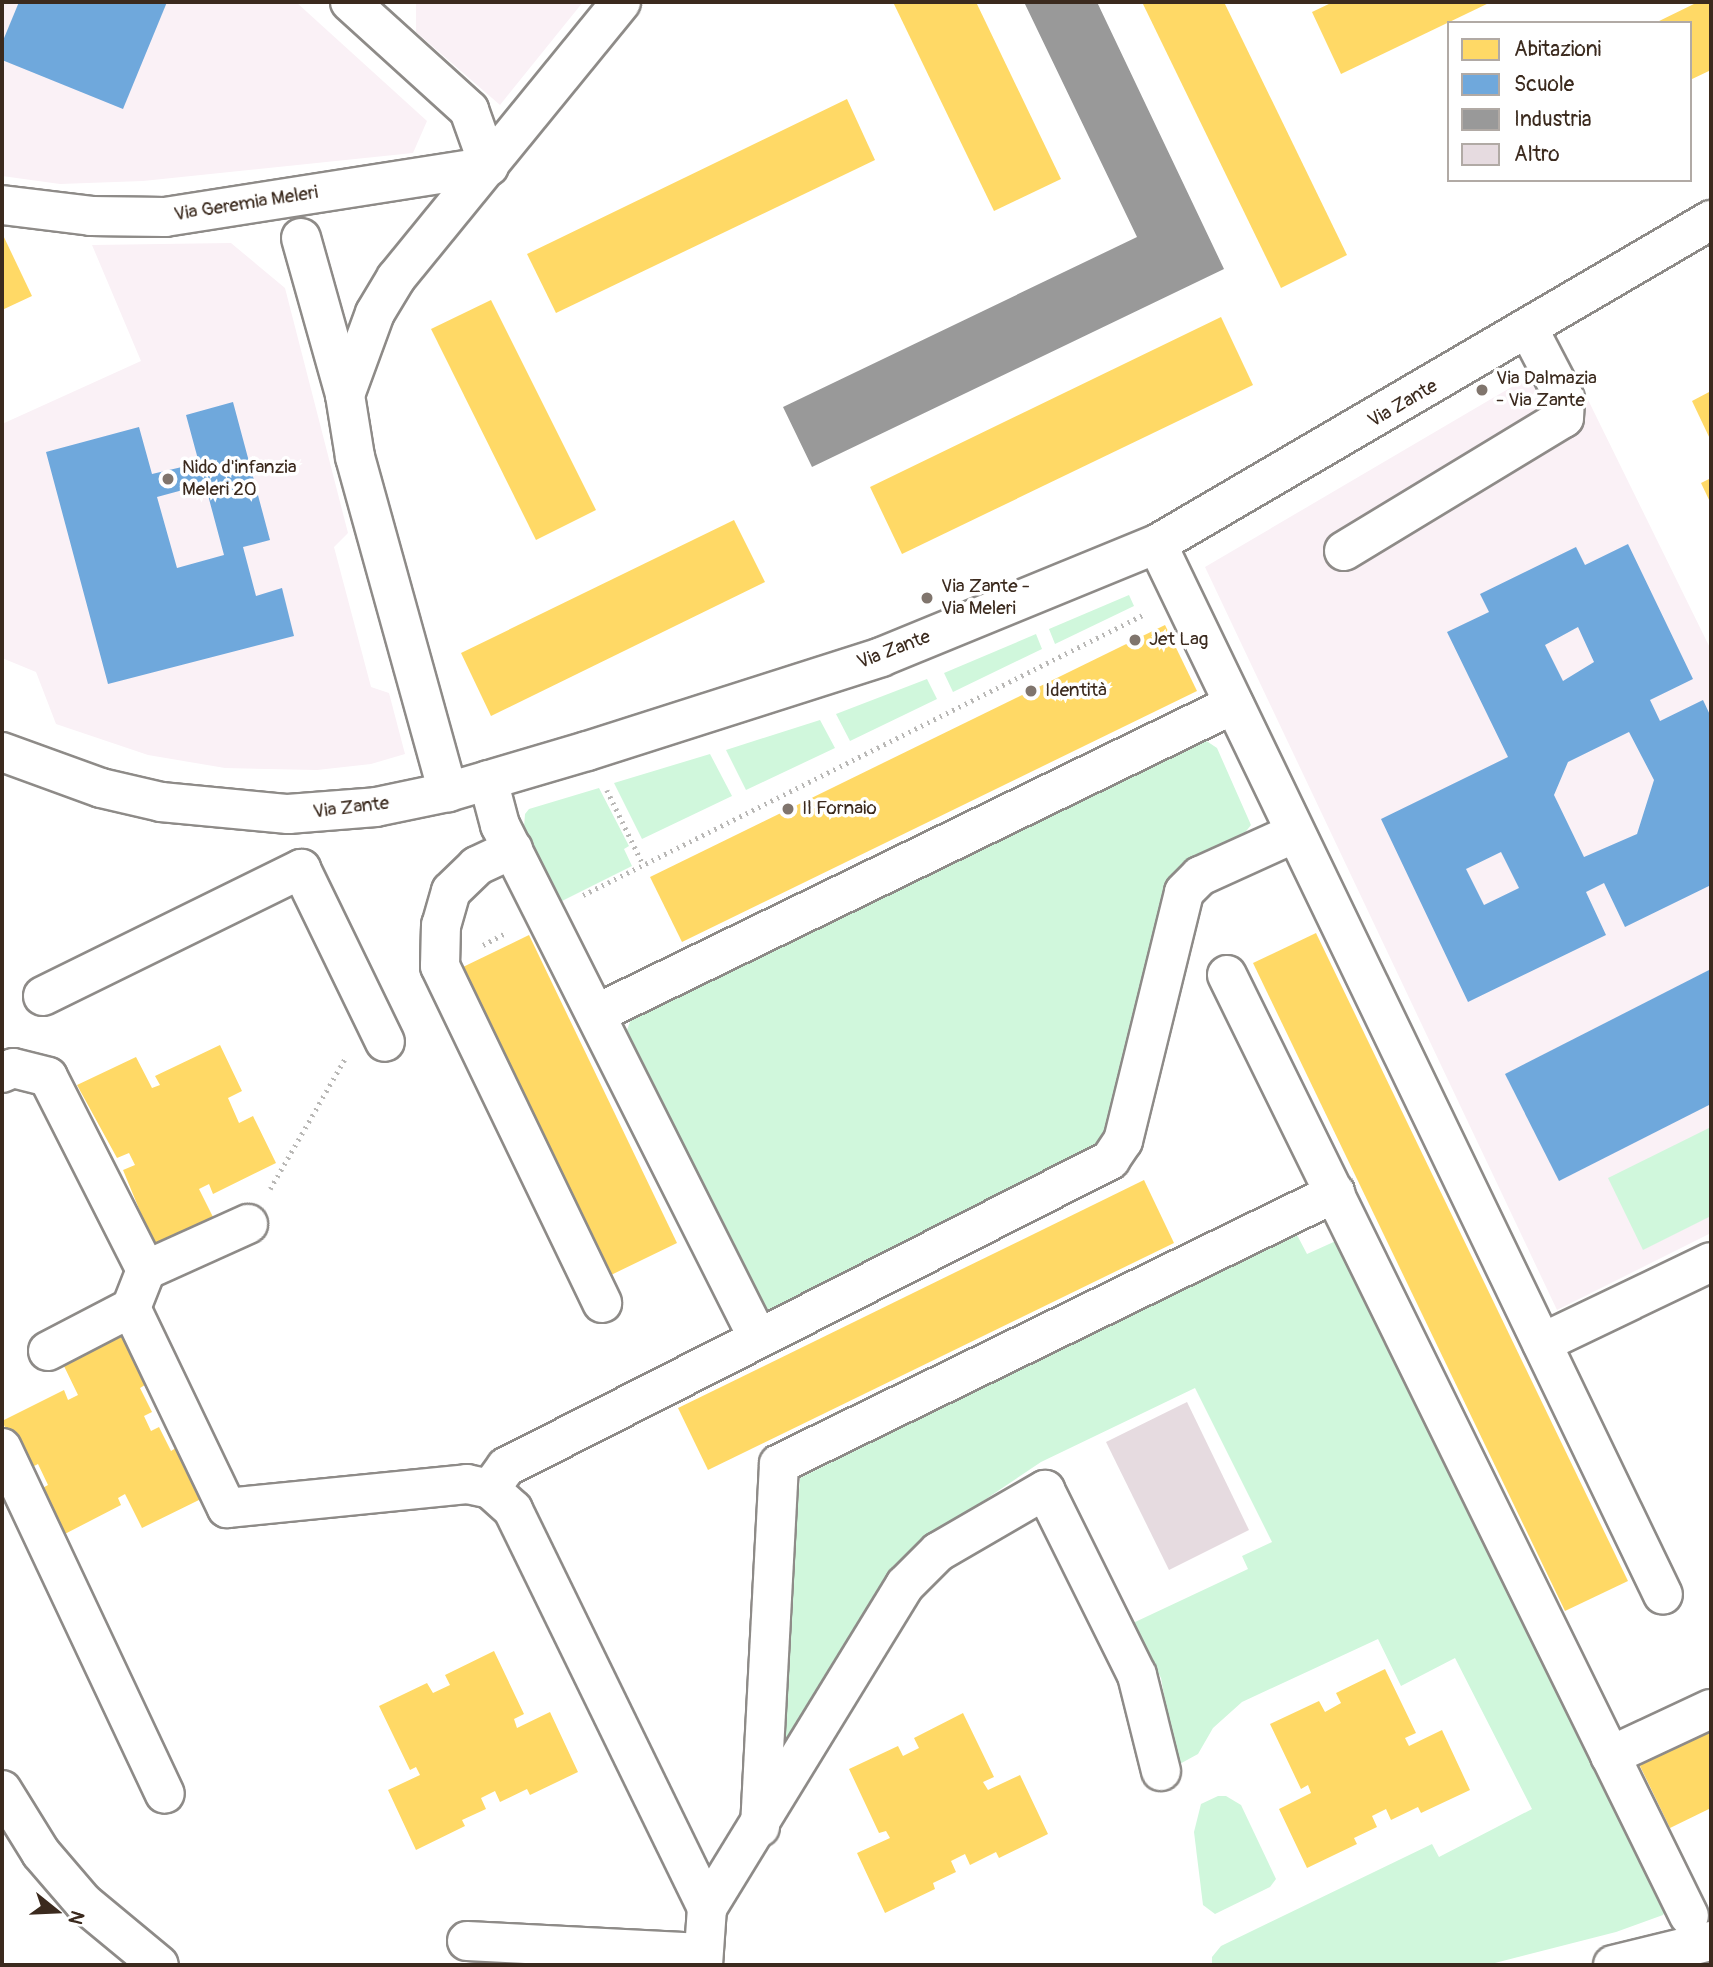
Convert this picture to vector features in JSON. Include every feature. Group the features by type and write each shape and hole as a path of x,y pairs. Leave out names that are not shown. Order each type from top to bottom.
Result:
{"street":[{"path":"350,2 469,110 489,166"},
{"path":"345,395 375,313 396,278 621,2"},
{"name":"Via Geremia Meleri","path":"2,205 91,216 165,217 489,166"},
{"name":"Via Zante","path":"2,752 101,788 229,812 333,812 449,792 587,751 881,657 1157,544 1529,330 1711,220"},
{"path":"301,238 345,395 355,457 449,792"},
{"path":"1343,551 1564,418 1565,399 1529,330"},
{"path":"1157,544 1663,1595"},
{"path":"596,1014 1234,704"},
{"path":"488,780 500,824 758,1338"},
{"path":"490,1489 506,1467 1110,1160 1123,1141 1184,892 1200,876 1295,833"},
{"path":"513,849 477,866 451,891 441,925 440,966 602,1303"},
{"path":"43,996 289,859 385,1042"},
{"path":"1227,975 1610,1756 1700,1929 1613,1965"},
{"path":"6,1062 48,1077 146,1270"},
{"path":"760,1827 779,1464 1335,1193"},
{"path":"48,1351 131,1308 146,1270 248,1224"},
{"path":"1542,1343 1711,1262"},
{"path":"131,1308 227,1508 467,1483 490,1489 513,1510 707,1908"},
{"path":"2,1448 165,1794"},
{"path":"467,1941 703,1959 707,1908 760,1827 905,1585 938,1552 1045,1490 1137,1675 1161,1770"},
{"path":"1610,1756 1711,1709"},
{"path":"2,1790 41,1853 84,1903 159,1965"}],"path":[{"path":"440,966 1154,610"},
{"path":"587,751 643,864"},
{"path":"248,1224 342,1063"}],"shaded area":[{"path":"2,2 296,2 427,121 413,153 143,181 60,184 2,176"},
{"path":"416,2 583,2 500,105 416,32"},
{"name":"Nido d'infanzia Meleri 20","path":"231,243 285,288 348,533 334,547 371,687 389,693 405,754 371,764 317,770 225,768 148,755 56,724 36,672 2,658 2,424 141,361 92,245"},
{"path":"1566,355 1711,650 1711,1233 1557,1310 1205,567"}],"green space":[{"path":"1129,595 1134,606 1055,644 1049,629"},
{"path":"1036,634 1042,649 953,692 944,673"},
{"path":"927,679 937,699 850,741 836,714"},
{"path":"820,720 835,748 746,790 726,750"},
{"path":"1202,738 1217,748 1251,825 1243,835 1197,856 1164,893 1106,1140 776,1313 765,1310 630,1044 627,1030 631,1019 640,1009"},
{"path":"710,754 732,796 642,839 614,783"},
{"path":"599,788 629,846 624,849 632,866 558,903 524,827 525,814 529,809"},
{"path":"1711,1127 1711,1216 1643,1250 1608,1178"},
{"path":"1296,1233 1307,1254 1338,1240 1666,1909 1663,1915 1616,1932 1487,1965 1212,1965 1212,1957 1221,1946 1432,1844 1439,1857 1532,1809 1455,1658 1401,1686 1378,1639 1242,1702 1213,1728 1198,1754 1176,1766 1161,1678 1133,1623 1248,1569 1242,1556 1272,1542 1195,1388 1041,1462 928,1538 777,1774 800,1478"},
{"path":"1218,1796 1226,1796 1241,1805 1276,1879 1270,1887 1215,1914 1203,1905 1194,1832 1201,1804"}],"building: Abitazioni":[{"path":"893,2 976,2 1061,179 994,211"},
{"path":"1142,2 1224,2 1347,255 1281,288"},
{"path":"1333,2 1491,2 1341,74 1312,12"},
{"path":"1698,2 1711,2 1711,70 1692,79 1692,21 1659,21"},
{"path":"847,99 875,160 556,313 527,254"},
{"path":"2,233 32,296 2,310"},
{"path":"491,300 596,510 536,540 431,329"},
{"path":"1221,317 1253,385 902,554 870,487"},
{"path":"1711,391 1711,441 1692,401"},
{"path":"1711,478 1711,504 1701,483"},
{"path":"734,520 765,582 491,716 461,653"},
{"path":"1165,625 1197,691 682,942 650,877"},
{"path":"1316,933 1628,1581 1565,1611 1253,963"},
{"path":"529,935 677,1243 611,1275 463,967"},
{"path":"220,1045 242,1091 228,1098 239,1123 253,1116 276,1163 213,1194 209,1184 199,1189 215,1221 156,1250 123,1170 135,1165 129,1153 117,1158 77,1085 136,1057 152,1088 160,1085 155,1076"},
{"path":"1144,1180 1174,1243 708,1470 678,1408"},
{"path":"120,1333 145,1385 140,1388 152,1412 144,1416 151,1431 159,1427 171,1451 176,1448 201,1499 142,1528 125,1494 118,1498 121,1505 59,1537 37,1491 48,1485 38,1464 26,1470 2,1421 64,1390 68,1400 78,1395 62,1362"},
{"path":"494,1651 524,1714 514,1719 517,1728 550,1712 578,1772 530,1795 527,1789 500,1802 495,1791 481,1798 486,1809 462,1820 465,1826 416,1850 388,1790 420,1775 416,1767 410,1770 379,1706 427,1683 433,1693 450,1685 445,1675"},
{"path":"1385,1669 1416,1733 1405,1738 1409,1746 1442,1730 1470,1790 1421,1813 1418,1807 1391,1820 1386,1809 1372,1816 1377,1827 1354,1838 1357,1844 1307,1868 1279,1809 1311,1793 1308,1785 1301,1789 1270,1724 1319,1701 1325,1712 1341,1703 1336,1693"},
{"path":"963,1713 994,1777 983,1782 988,1790 1020,1775 1048,1834 999,1858 996,1852 970,1865 965,1854 951,1861 956,1872 933,1883 935,1889 885,1913 857,1853 890,1838 886,1831 879,1833 849,1769 898,1746 903,1756 919,1748 914,1738"},
{"path":"1711,1729 1711,1808 1670,1828 1639,1764"}],"building: Scuole":[{"path":"19,2 167,2 123,109 2,60 2,43"},
{"path":"233,402 270,540 243,547 256,596 282,588 294,636 108,684 46,452 139,427 152,474 199,463 186,415","holes":["205,484 224,555 177,568 157,497"]},
{"path":"1628,544 1693,679 1650,700 1660,721 1703,700 1711,717 1711,885 1625,927 1604,883 1586,892 1606,935 1468,1002 1381,819 1508,757 1447,632 1489,612 1480,594 1576,547 1585,565","holes":["1578,627 1594,662 1563,681 1545,645","1629,732 1654,780 1637,834 1584,857 1554,795 1568,762","1501,852 1519,888 1484,905 1466,869"]},
{"path":"1711,969 1711,1104 1559,1181 1505,1074"}],"building: Industria":[{"path":"1024,2 1097,2 1224,269 812,467 783,407 1137,237"}],"building: Altro":[{"path":"1187,1402 1249,1530 1169,1570 1106,1442"}],"place":[{"name":"Via Dalmazia - Via Zante","path":"1482,390"},
{"name":"Nido d'infanzia Meleri 20","path":"168,479"},
{"name":"Via Zante - Via Meleri","path":"927,598"},
{"name":"Jet Lag","path":"1135,640"},
{"name":"Identità","path":"1031,691"},
{"name":"Il Fornaio","path":"788,809"}]}
